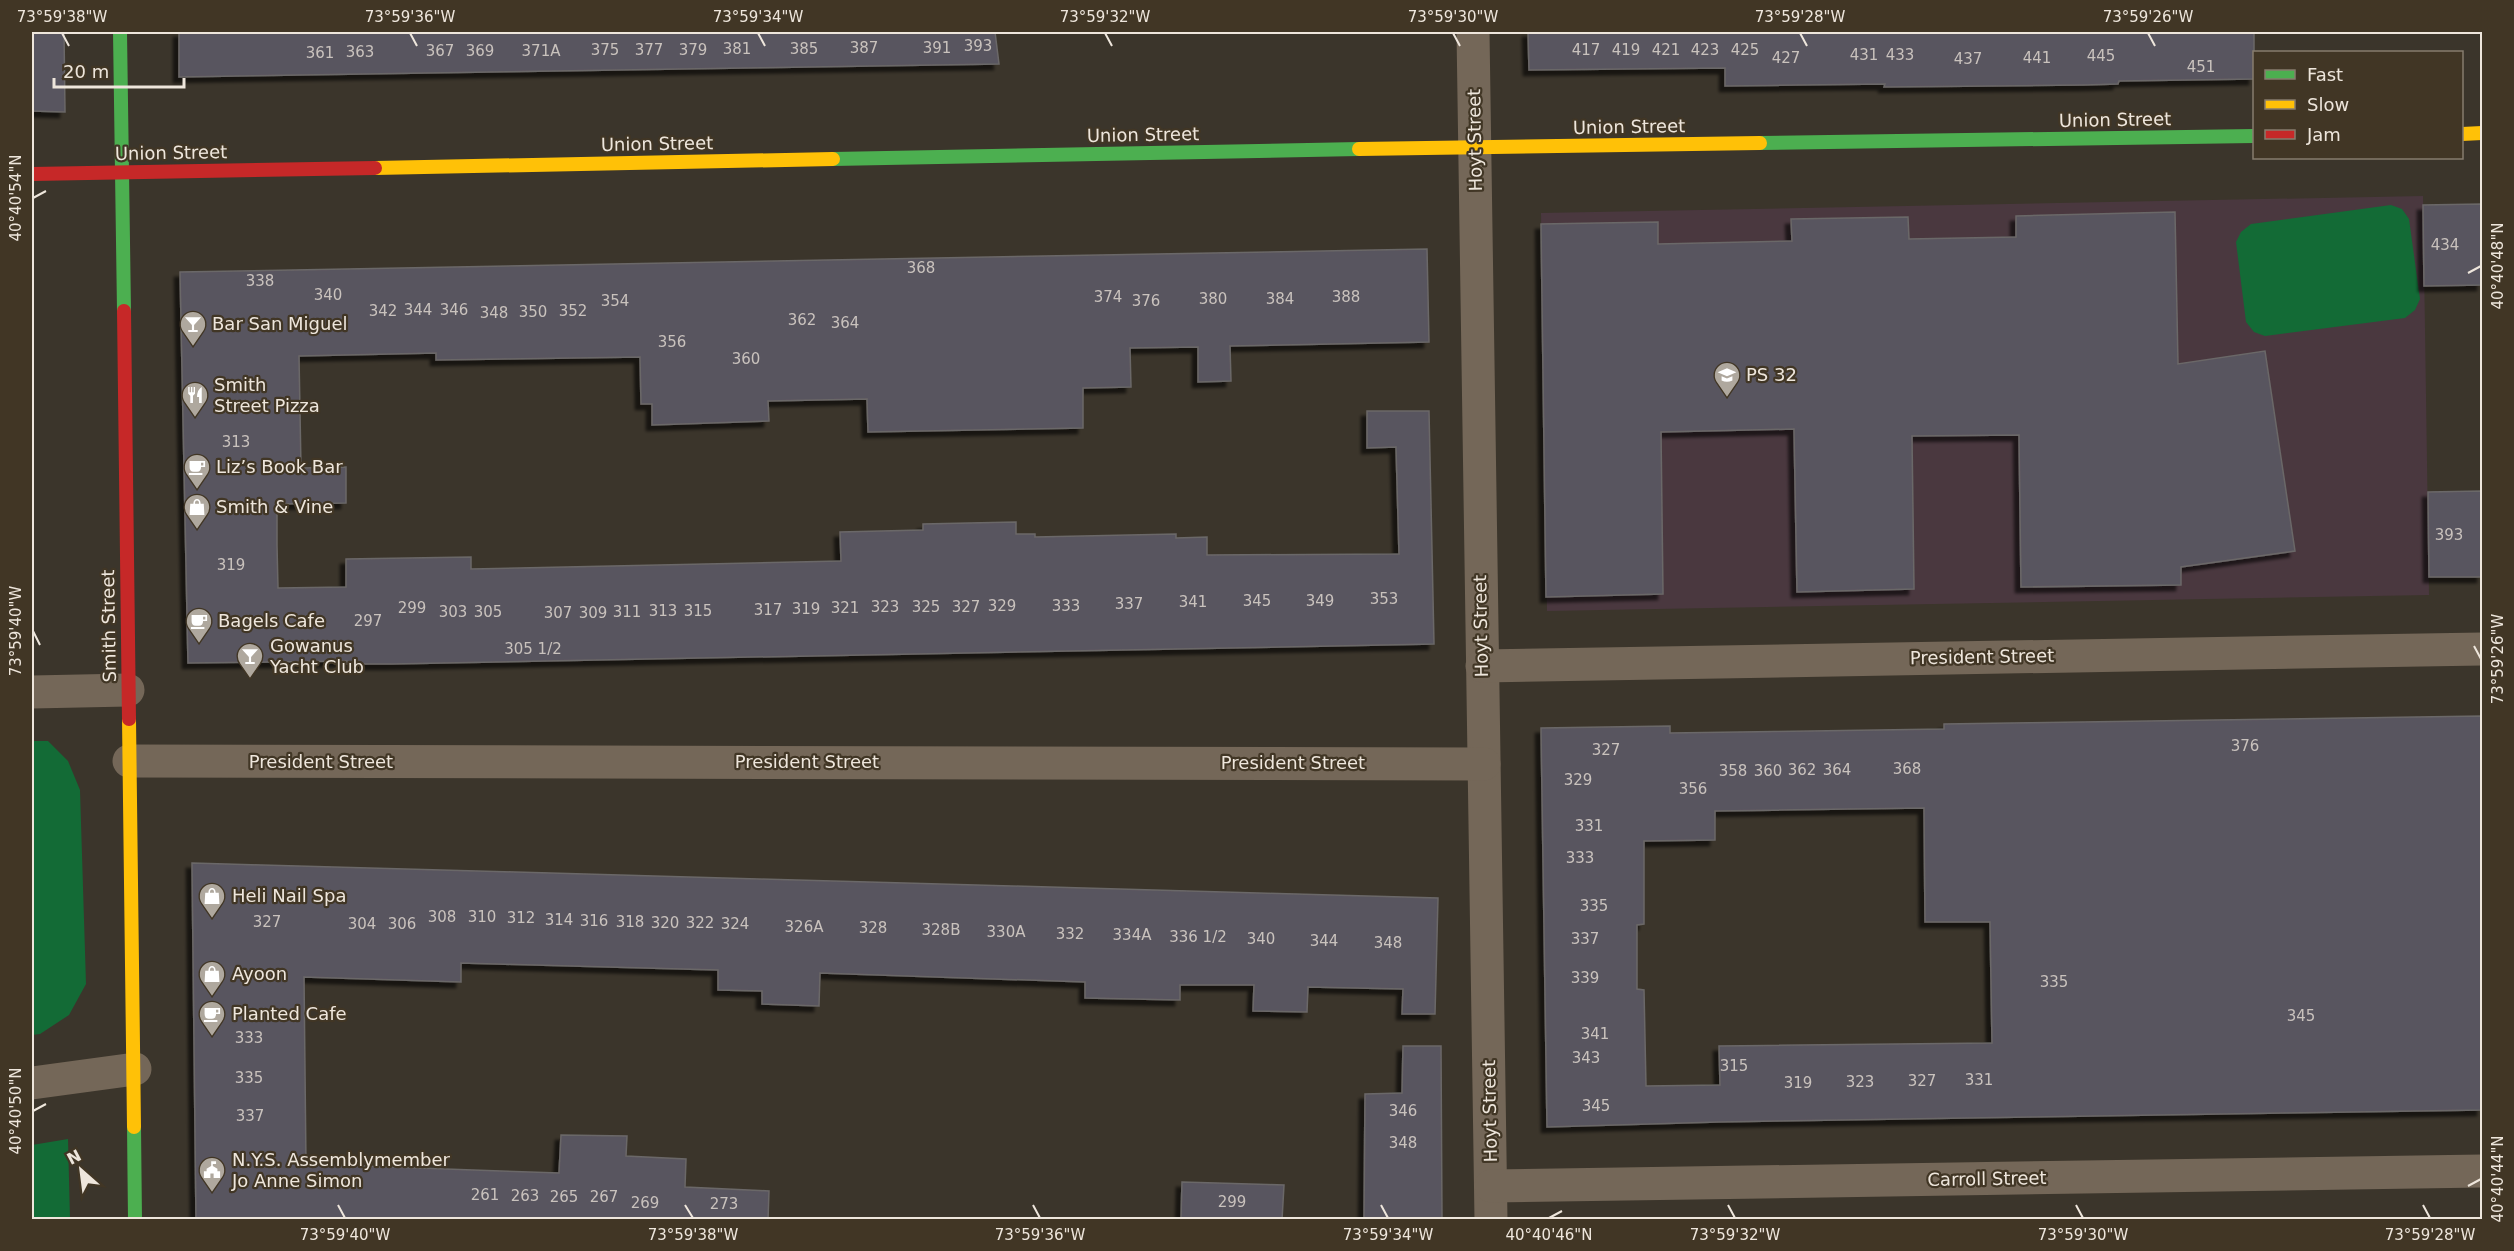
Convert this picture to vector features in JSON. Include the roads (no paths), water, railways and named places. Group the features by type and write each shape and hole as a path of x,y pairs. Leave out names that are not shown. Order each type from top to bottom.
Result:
{"street":[{"name":"Smith Street","path":"120,32 135,1069 135,1220"},
{"name":"Hoyt Street","path":"1473,32 1491,1220"},
{"path":"2463,134 2482,133"},
{"name":"Union Street","path":"32,174 1475,147 2253,136"},
{"name":"President Street","path":"1482,666 2482,649"},
{"path":"32,692 128,690"},
{"name":"President Street","path":"129,761 1484,764"},
{"path":"32,1083 135,1069"},
{"name":"Carroll Street","path":"1491,1186 2482,1171"}],"place":[{"name":"Bar San Miguel","path":"193,347"},
{"name":"PS 32","path":"1727,398"},
{"name":"Smith Street Pizza","path":"195,418"},
{"name":"Liz’s Book Bar","path":"197,490"},
{"name":"Smith & Vine","path":"197,530"},
{"name":"Bagels Cafe","path":"199,644"},
{"name":"Gowanus Yacht Club","path":"250,679"},
{"name":"Heli Nail Spa","path":"212,919"},
{"name":"Ayoon","path":"212,997"},
{"name":"Planted Cafe","path":"212,1037"},
{"name":"N.Y.S. Assemblymember Jo Anne Simon","path":"212,1193"}]}
